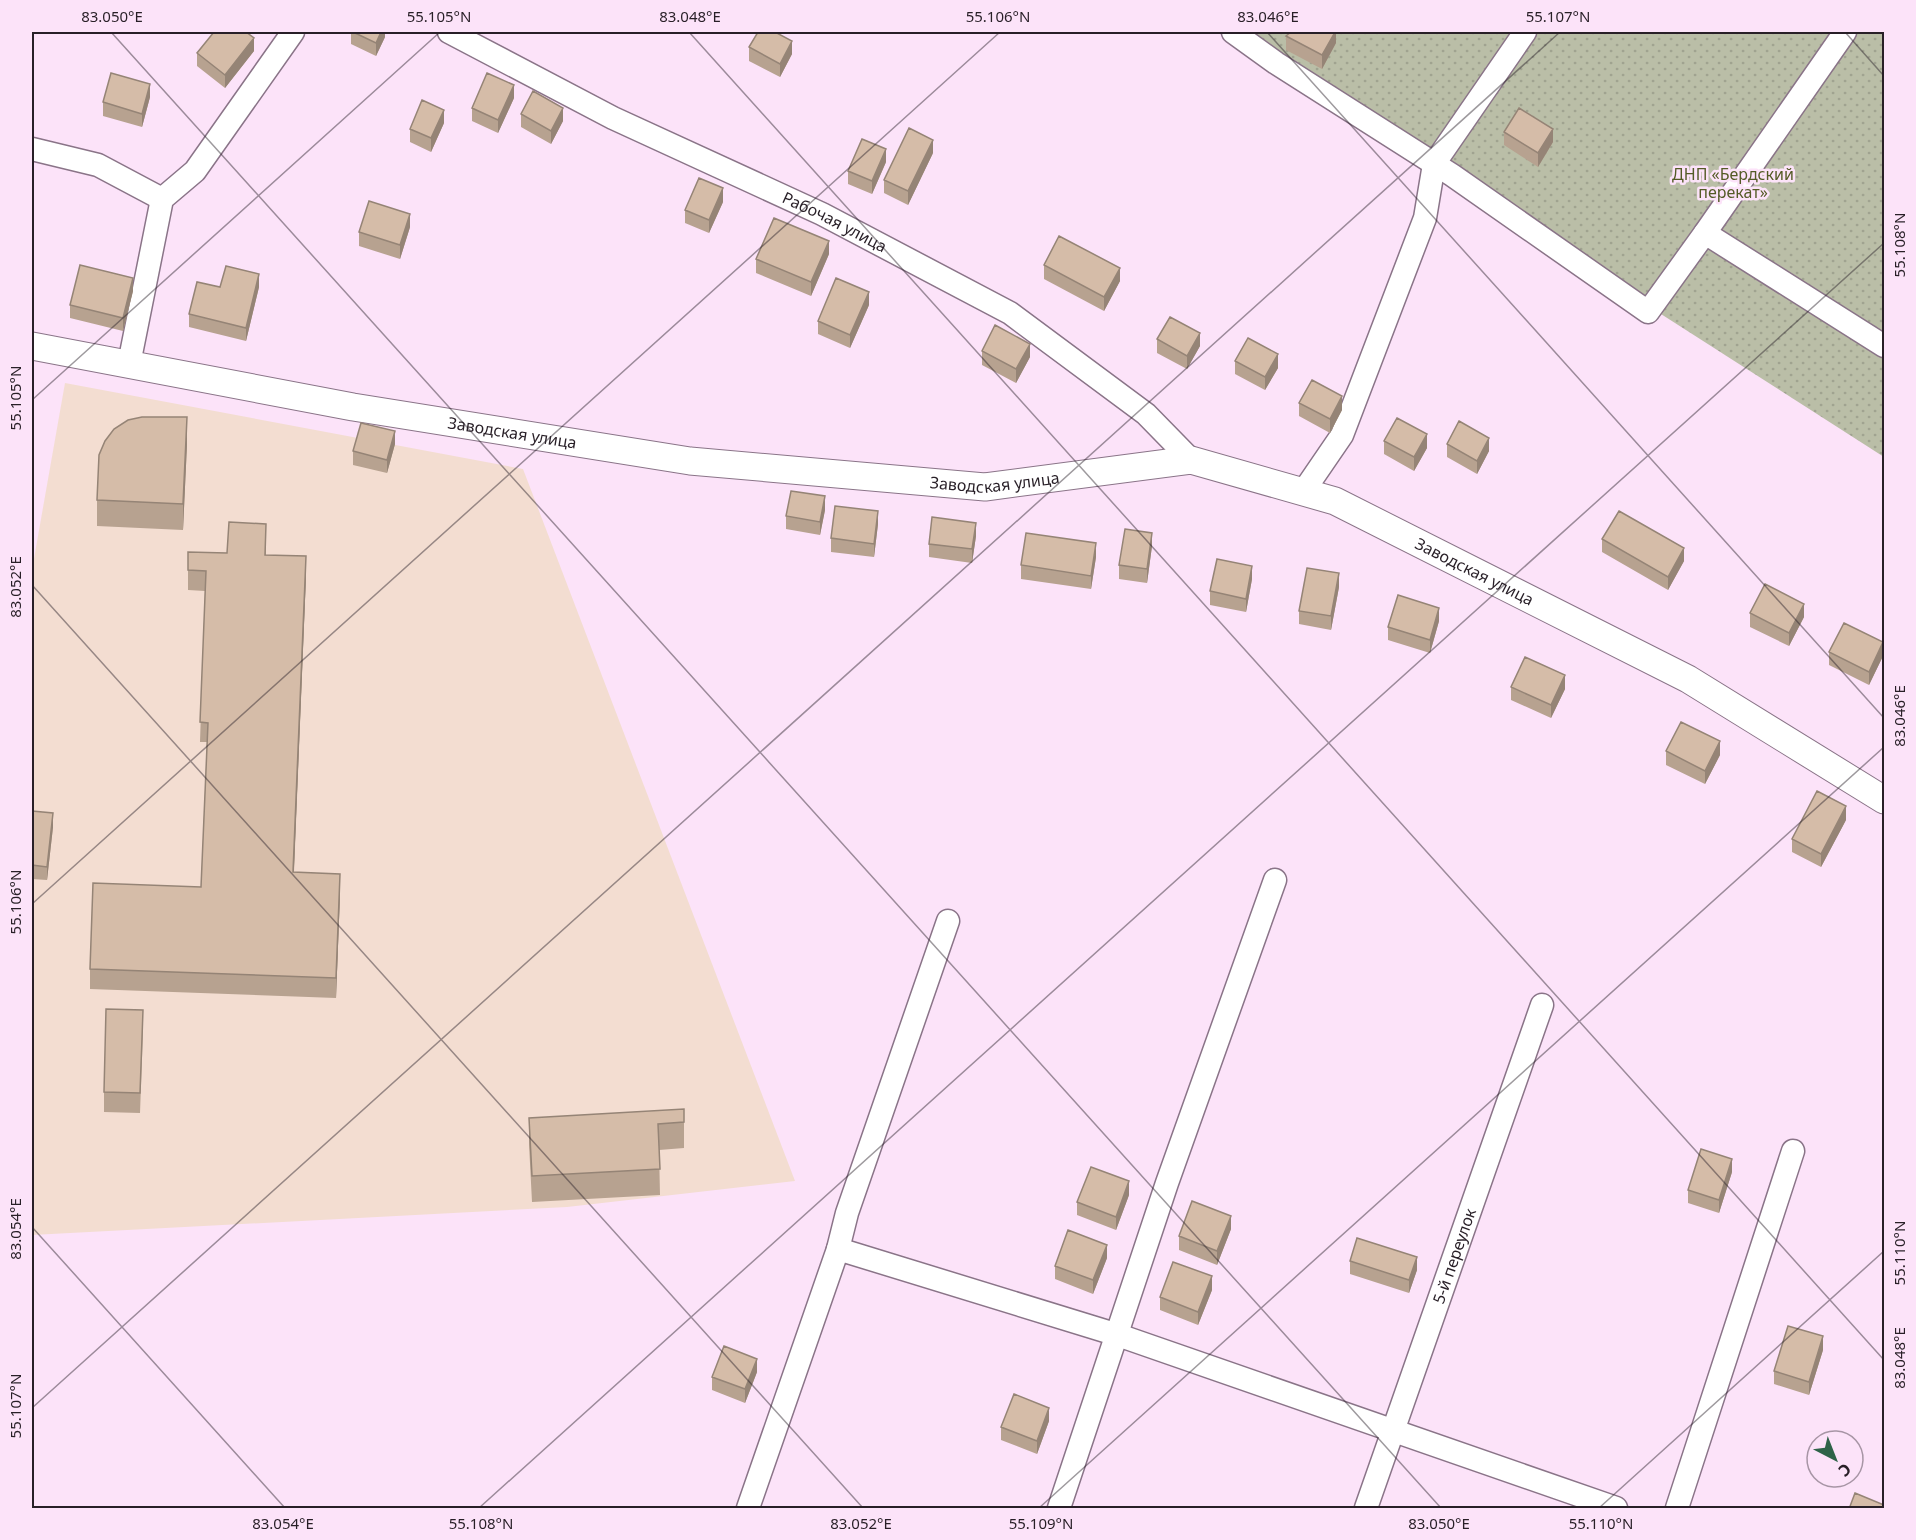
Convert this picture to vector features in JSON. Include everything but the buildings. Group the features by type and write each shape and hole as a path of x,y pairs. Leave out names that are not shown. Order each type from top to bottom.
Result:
{"street":[{"path":"129,364 162,199 195,171 293,32"},
{"name":"Рабочая улица","path":"449,32 613,118 822,214 1010,313 1146,414 1191,460"},
{"path":"1233,32 1276,63 1434,164 1648,312 1706,233 1845,32"},
{"path":"1303,492 1342,435 1425,218 1434,164 1525,32"},
{"path":"32,149 98,165 162,199"},
{"path":"1706,233 1884,346"},
{"name":"Заводская улица","path":"32,346 353,407 690,461 985,487 1191,460 1335,501 1688,679 1884,800"},
{"path":"1059,1509 1167,1183 1275,880"},
{"path":"748,1509 948,921"},
{"name":"5-й переулок","path":"1366,1509 1542,1005"},
{"path":"1677,1509 1793,1151"},
{"path":"838,1249 1118,1335 1616,1509"}],"shaded area":[{"path":"65,383 523,469 795,1181 567,1207 32,1235 32,570"}],"green space":[{"name":"ДНП «Бердский перекат»","path":"1221,32 1884,32 1884,457"}]}
